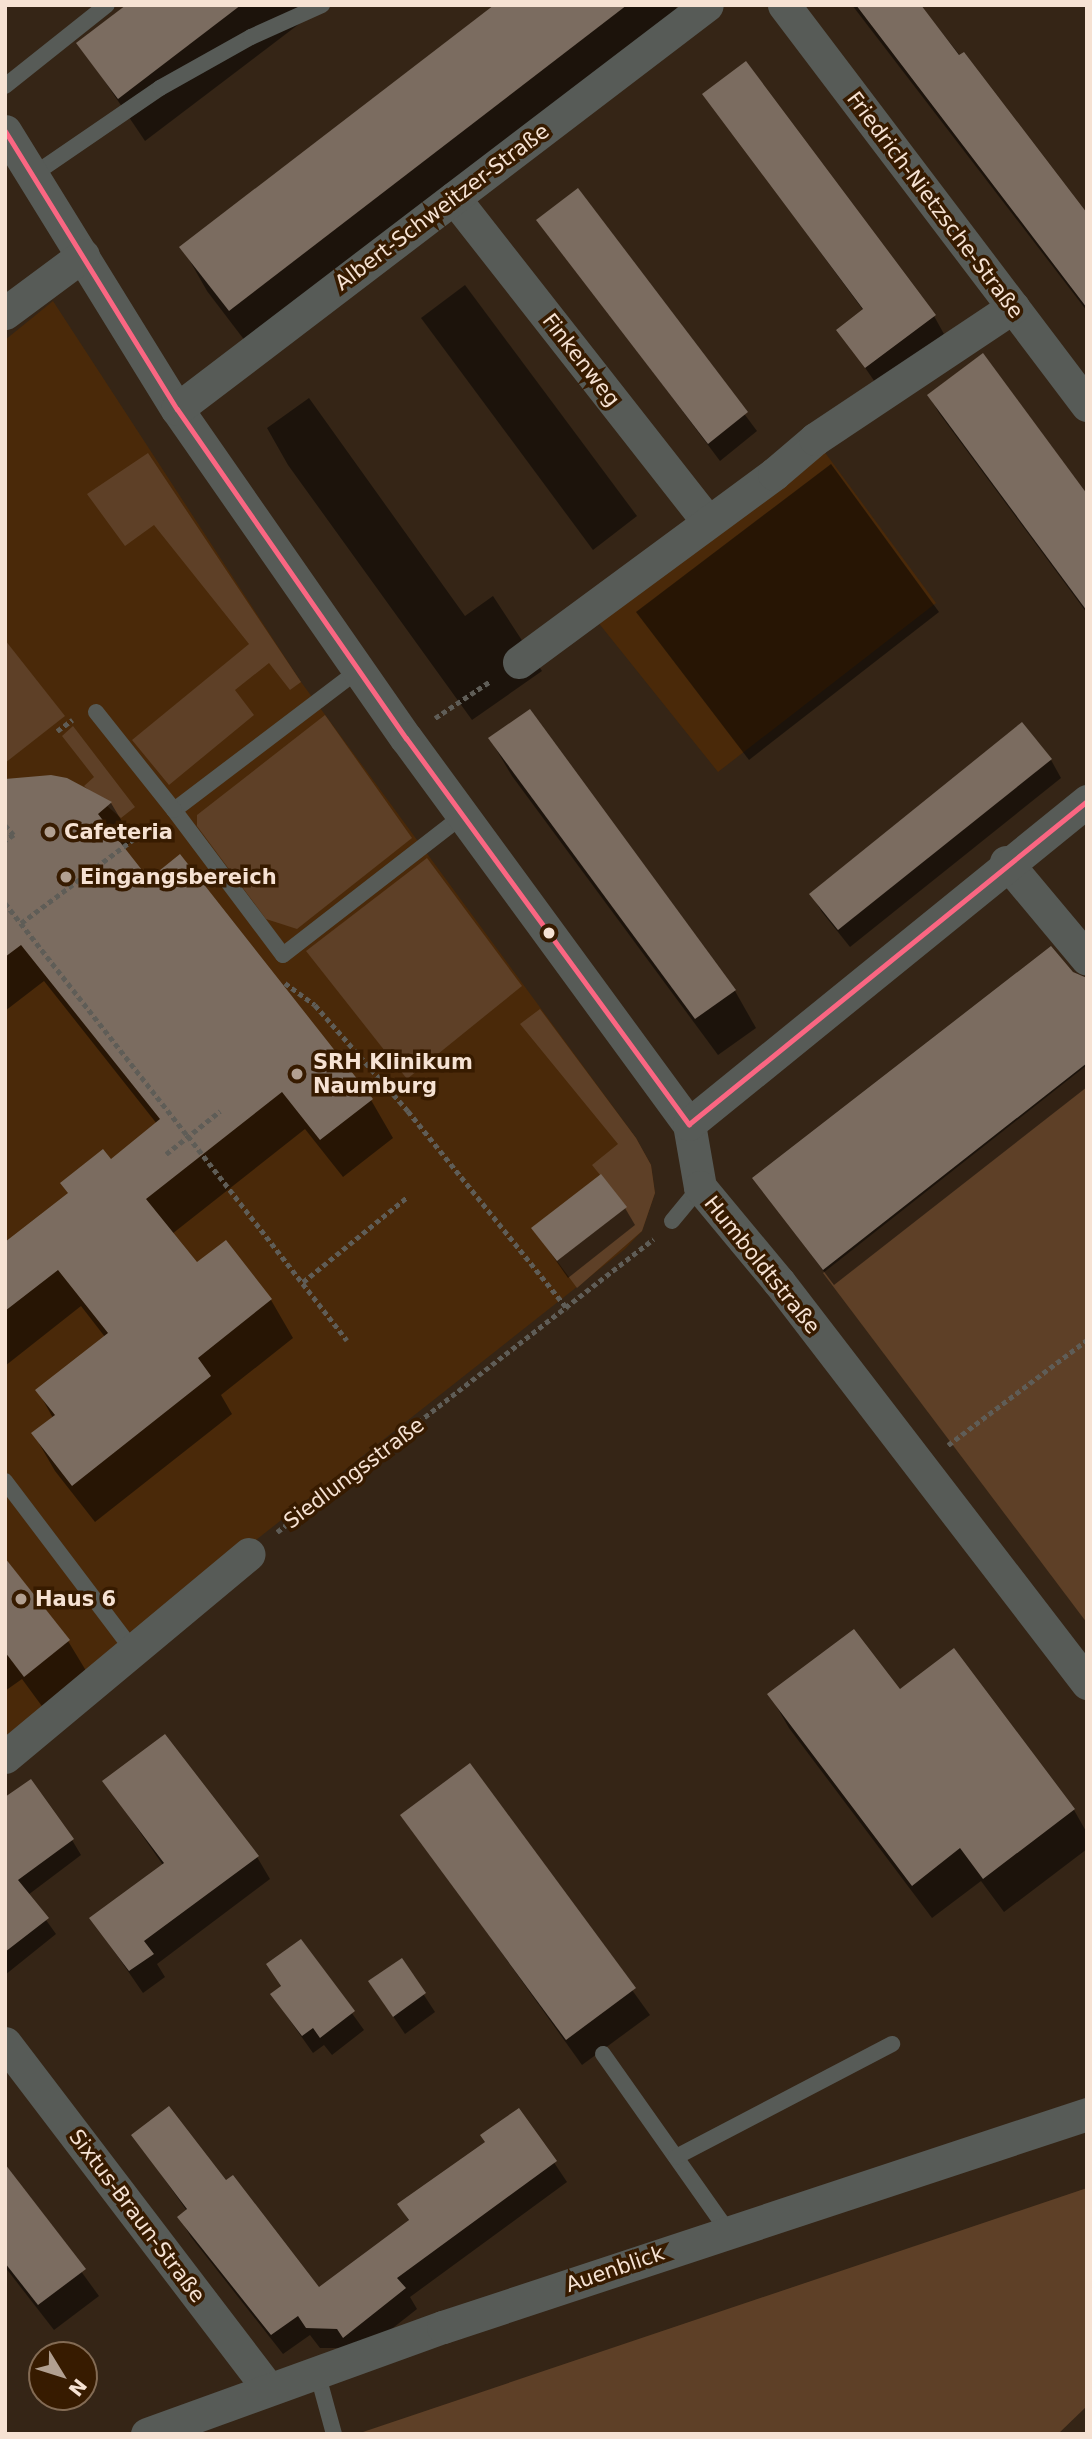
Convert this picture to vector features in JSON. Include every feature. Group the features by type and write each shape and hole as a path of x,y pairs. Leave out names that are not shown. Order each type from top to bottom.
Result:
{"street":[{"name":"Albert-Schweitzer-Straße","path":"177,409 707,5"},
{"name":"Friedrich-Nietzsche-Straße","path":"784,5 1087,405"},
{"name":"Humboldtstraße","path":"5,131 177,409 462,816 689,1124 700,1187 1087,1683"},
{"name":"Finkenweg","path":"454,198 707,521"},
{"path":"5,313 83,255"},
{"path":"519,662 815,439 1013,307"},
{"path":"689,1124 1006,862 1087,801"},
{"path":"1006,862 1087,959"},
{"path":"5,1757 248,1554"},
{"name":"Sixtus-Braun-Straße","path":"5,2043 268,2388"},
{"name":"Auenblick","path":"147,2434 268,2388 728,2231 1087,2114"}],"lane":[{"path":"5,86 107,5"},
{"path":"33,175 160,88 251,37 322,5"},
{"path":"174,810 360,669"},
{"path":"96,712 283,955 462,816"},
{"path":"672,1221 700,1187"},
{"path":"5,1481 133,1650"},
{"path":"676,2157 892,2044"},
{"path":"603,2054 728,2231"},
{"path":"317,2372 334,2434"}],"path":[{"path":"406,737 519,662"},
{"path":"57,731 76,716 85,726"},
{"path":"149,811 166,833"},
{"path":"21,923 157,822"},
{"path":"5,825 14,835 5,841"},
{"path":"5,903 347,1340"},
{"path":"276,972 315,1005 568,1309"},
{"path":"166,1154 220,1111"},
{"path":"303,1282 406,1198"},
{"name":"Siedlungsstraße","path":"248,1554 633,1258 672,1221"},
{"path":"920,1467 1087,1340"}],"shaded area":[{"name":"SRH Klinikum Naumburg","path":"53,301 301,682 636,1138 651,1165 655,1193 642,1231 625,1249 5,1738 5,340"},
{"path":"815,439 936,603 718,772 589,611"},
{"path":"148,453 301,682 290,690 269,663 235,690 254,715 169,785 132,740 249,644 154,525 125,546 87,494"},
{"path":"5,640 65,716 5,763"},
{"path":"325,715 412,838 297,929 266,919 197,826 197,815"},
{"path":"73,726 135,807 121,818 84,786 94,777 62,736"},
{"path":"427,858 522,986 407,1079 306,951"},
{"path":"540,1009 636,1138 651,1165 655,1193 642,1231 577,1288 557,1261 626,1207 592,1165 618,1144 520,1024"},
{"path":"1087,1065 1087,1623 823,1273"},
{"path":"1087,2188 1087,2406 1058,2434 357,2434"}],"building":[{"path":"126,5 241,5 118,99 76,43"},
{"path":"494,5 627,5 229,311 179,247"},
{"path":"856,5 921,5 959,55 964,52 1087,213 1087,308"},
{"path":"746,61 936,315 865,368 836,330 863,309 702,94"},
{"path":"578,188 748,412 708,444 536,220"},
{"path":"983,353 1087,494 1087,611 927,395"},
{"path":"530,709 736,990 695,1019 488,738"},
{"path":"1022,722 1052,759 838,930 809,894"},
{"path":"51,775 67,778 112,802 98,814 149,879 180,854 373,1099 320,1140 282,1092 146,1199 197,1262 226,1240 272,1299 198,1358 211,1376 72,1486 31,1433 55,1415 35,1390 108,1333 58,1270 5,1311 5,1242 68,1193 60,1183 103,1149 111,1159 160,1119 21,945 5,957 5,779"},
{"path":"1051,946 1073,972 1087,978 1087,1063 823,1270 752,1178"},
{"path":"601,1174 627,1207 557,1261 531,1228"},
{"name":"Haus 6","path":"5,1558 70,1640 24,1677 5,1652"},
{"path":"854,1629 900,1689 954,1648 1075,1809 983,1879 960,1848 912,1886 767,1694"},
{"path":"165,1734 259,1856 144,1941 154,1954 129,1971 89,1918 164,1863 102,1781"},
{"path":"470,1763 636,1988 566,2040 400,1815"},
{"path":"31,1779 74,1839 18,1880 49,1918 5,1952 5,1797"},
{"path":"301,1939 355,2011 320,2038 313,2028 302,2036 270,1994 281,1986 266,1964"},
{"path":"402,1958 426,1993 393,2017 368,1981"},
{"path":"169,2106 226,2180 233,2175 319,2287 409,2220 397,2204 485,2142 480,2135 519,2108 557,2161 397,2278 406,2288 343,2338 337,2329 306,2328 298,2316 271,2335 177,2217 187,2209 131,2135"},
{"path":"5,2164 86,2269 38,2305 5,2263"}],"transit line":[{"path":"5,131 177,409 406,738 689,1124 1087,801"}],"place":[{"name":"Cafeteria","path":"50,832"},
{"name":"Eingangsbereich","path":"66,877"},
{"name":"SRH Klinikum Naumburg","path":"297,1074"},
{"name":"Haus 6","path":"21,1599"}]}
